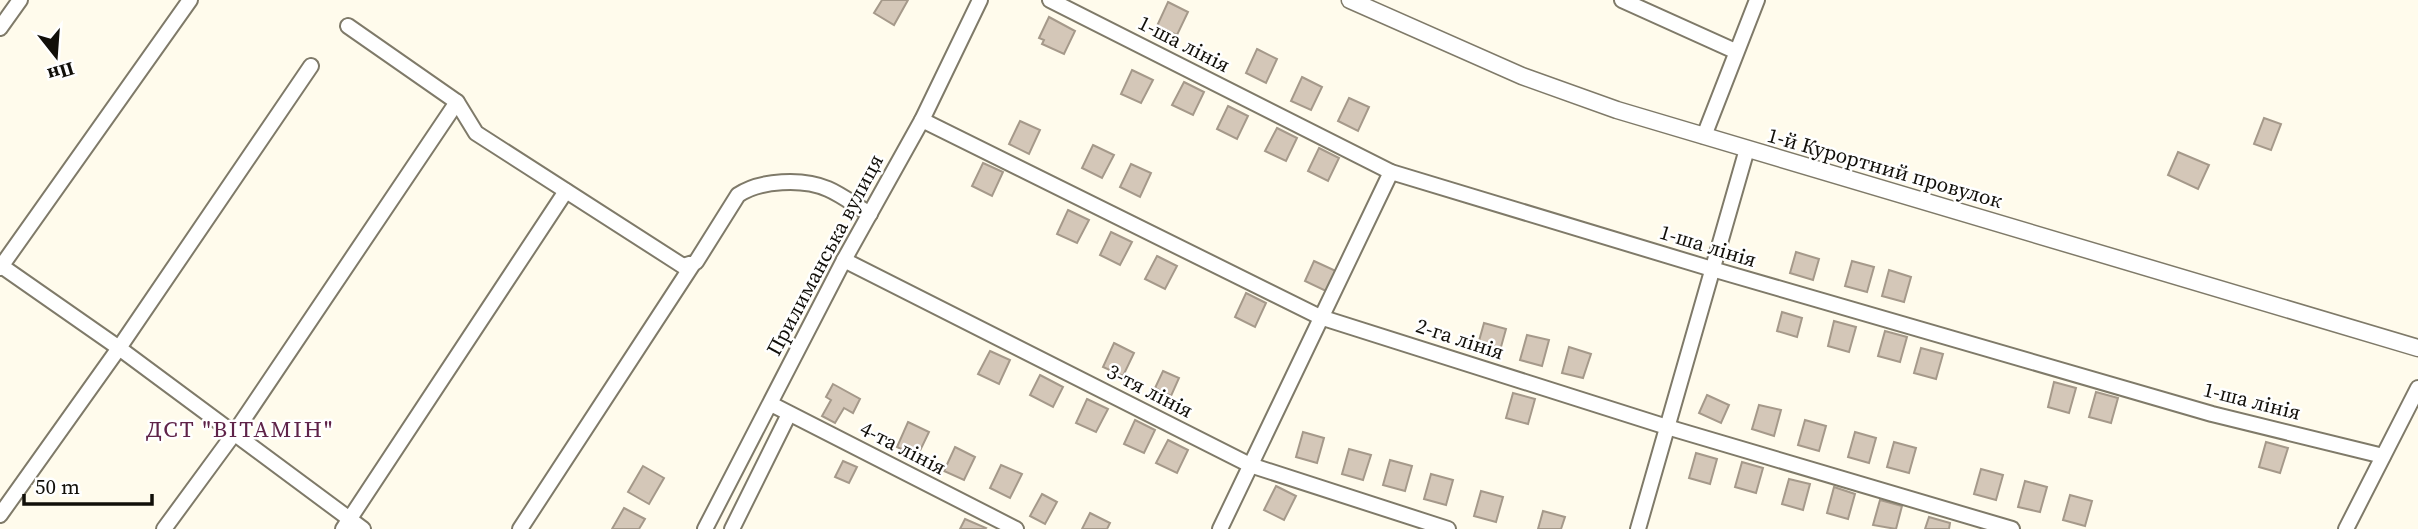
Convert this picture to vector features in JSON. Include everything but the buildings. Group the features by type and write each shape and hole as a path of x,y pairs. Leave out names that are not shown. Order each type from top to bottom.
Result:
{"street":[{"path":"0,28 20,0"},
{"path":"190,0 0,266 119,348 346,524 363,529"},
{"name":"Прилиманська вулиця","path":"705,529 844,260 922,120 980,0"},
{"name":"1-ша лінія","path":"1050,0 1391,172 1712,269 2212,414 2383,456"},
{"name":"1-й Курортний провулок","path":"1350,0 1522,76 1704,136 2418,348"},
{"path":"1622,0 1735,51"},
{"path":"1704,136 1757,0"},
{"path":"348,26 457,102 476,133 683,266 693,264"},
{"path":"0,515 119,348 311,66"},
{"path":"164,529 233,435 457,102"},
{"name":"2-га лінія","path":"922,120 1320,317 1667,427 2012,529"},
{"path":"1638,529 1747,149"},
{"path":"1220,529 1391,172"},
{"path":"520,529 738,195 748,188 789,183 808,184 827,188 870,214"},
{"path":"346,524 566,191"},
{"name":"3-тя лінія","path":"844,260 1250,466 1448,529"},
{"path":"2346,529 2418,388"},
{"name":"4-та лінія","path":"771,404 1016,529"},
{"path":"732,529 789,414"}],"district":[{"name":"ДСТ \"ВІТАМІН\"","path":"240,429"}]}
